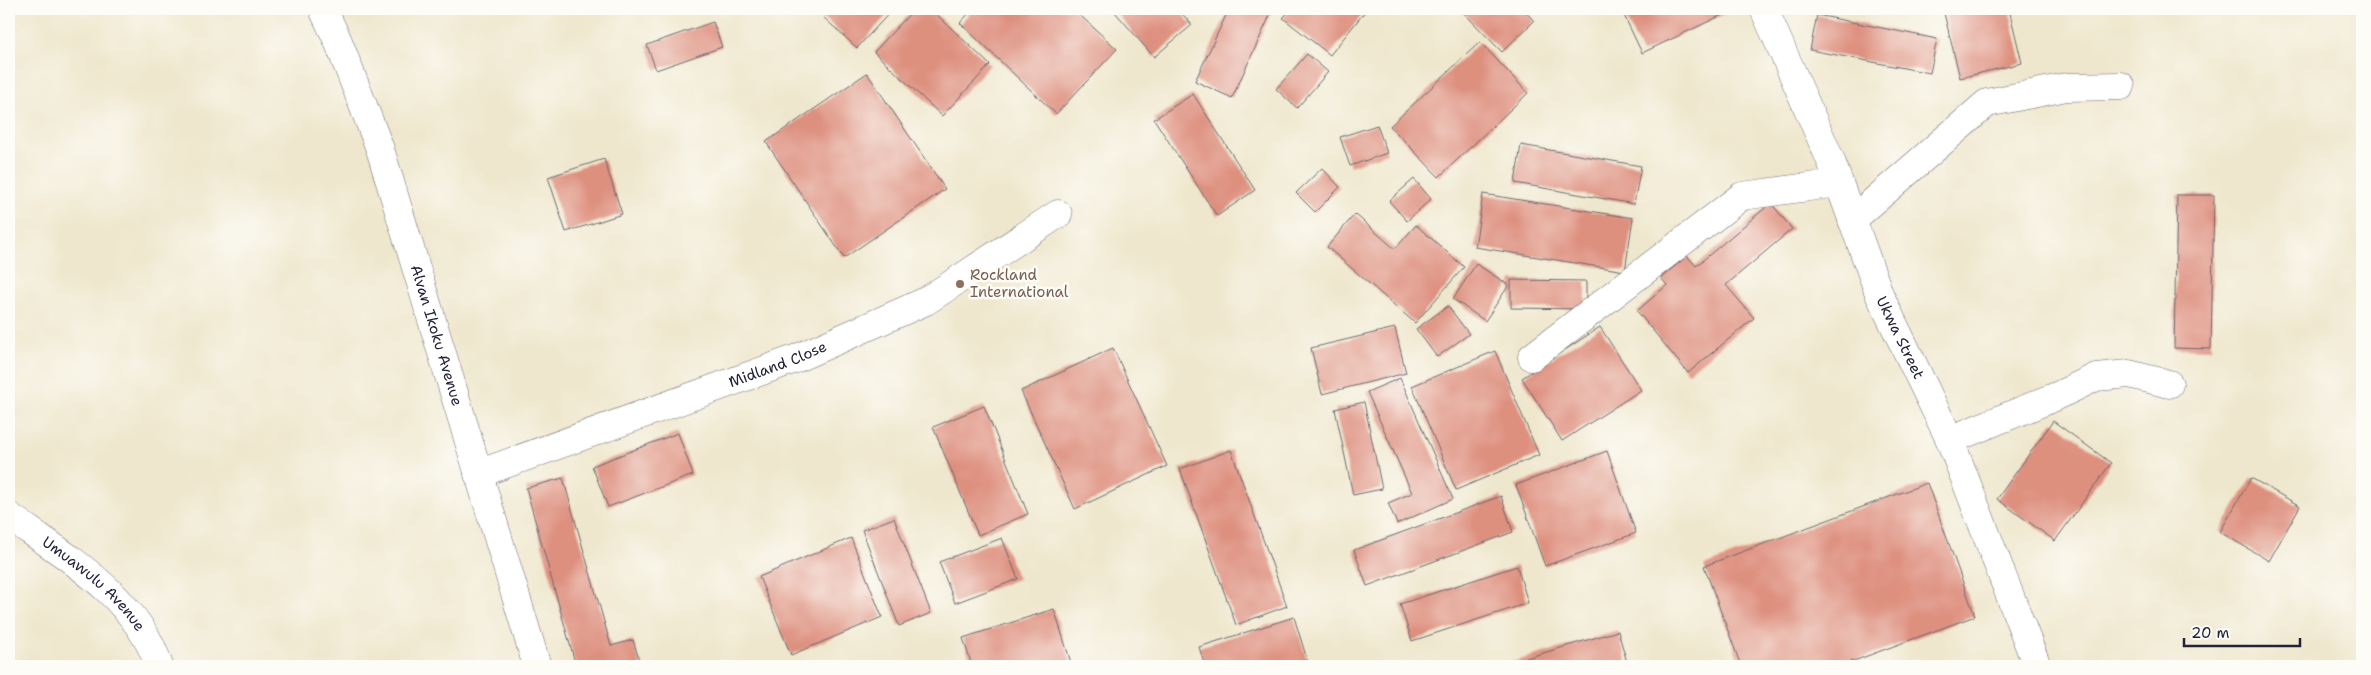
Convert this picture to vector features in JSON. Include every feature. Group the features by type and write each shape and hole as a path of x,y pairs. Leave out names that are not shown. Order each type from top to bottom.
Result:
{"street":[{"name":"Alvan Ikoku Avenue","path":"323,9 338,41 380,150 537,666"},
{"name":"Ukwa Street","path":"1764,9 1838,183 1880,296 1950,440 2037,666"},
{"path":"1852,220 1987,103 2066,87 2121,86"},
{"path":"1532,357 1742,196 1838,183"},
{"name":"Midland Close","path":"478,474 795,359 926,301 1058,214"},
{"path":"1950,440 2056,396 2096,377 2129,374 2169,384"},
{"name":"Umuawulu Avenue","path":"9,516 79,566 122,605 139,622 153,648 159,666"}],"building":[{"path":"831,9 893,9 857,48 823,17"},
{"path":"914,9 931,9 990,65 942,116 874,52"},
{"path":"973,9 1073,9 1117,49 1056,114 960,23"},
{"path":"1119,9 1178,9 1192,25 1154,57 1115,12"},
{"path":"1229,9 1273,9 1232,98 1195,81"},
{"path":"1291,9 1367,9 1330,55 1283,18"},
{"path":"1460,9 1523,9 1534,21 1502,52"},
{"path":"1621,9 1735,9 1642,53"},
{"path":"1943,9 2009,9 2022,63 1960,78"},
{"path":"1817,15 1937,39 1930,73 1810,50"},
{"path":"713,22 722,47 656,70 647,45"},
{"path":"1480,42 1528,93 1439,177 1390,126"},
{"path":"1307,54 1328,72 1297,108 1276,89"},
{"path":"867,73 945,189 844,258 766,142"},
{"path":"1193,94 1255,190 1217,216 1154,119"},
{"path":"1377,125 1387,153 1350,166 1340,137"},
{"path":"1521,145 1641,166 1634,204 1515,183"},
{"path":"604,159 622,214 566,232 548,177"},
{"path":"1322,168 1340,187 1315,212 1296,193"},
{"path":"1414,179 1431,199 1407,221 1389,201"},
{"path":"1483,194 1633,218 1625,271 1475,247"},
{"path":"2177,195 2214,195 2211,349 2174,348"},
{"path":"1771,203 1792,229 1726,285 1754,318 1688,373 1637,311 1667,285 1661,278 1687,256 1696,266"},
{"path":"1355,214 1395,249 1416,225 1464,267 1415,323 1327,247"},
{"path":"1476,264 1509,285 1485,321 1453,299"},
{"path":"1511,280 1586,281 1586,309 1511,308"},
{"path":"1448,306 1469,334 1437,357 1416,329"},
{"path":"1600,327 1641,390 1562,441 1522,378"},
{"path":"1395,328 1406,373 1322,394 1311,348"},
{"path":"1113,348 1167,466 1075,509 1021,391"},
{"path":"1495,351 1539,455 1456,490 1412,386"},
{"path":"1400,378 1453,499 1397,524 1388,503 1412,493 1367,392"},
{"path":"1364,402 1382,489 1353,495 1335,409"},
{"path":"984,406 1028,514 978,535 933,427"},
{"path":"2053,421 2111,463 2055,541 1997,499"},
{"path":"678,433 693,475 608,507 592,466"},
{"path":"1231,450 1287,606 1236,625 1180,469"},
{"path":"1607,451 1636,533 1545,566 1516,485"},
{"path":"563,478 611,646 633,640 641,666 576,666 526,488"},
{"path":"2251,478 2300,506 2269,561 2220,532"},
{"path":"1927,483 1975,616 1840,666 1741,666 1704,566"},
{"path":"1501,496 1513,532 1367,586 1354,550"},
{"path":"894,518 931,613 899,626 862,530"},
{"path":"851,538 882,617 791,655 759,577"},
{"path":"1002,538 1018,579 955,603 939,562"},
{"path":"1517,566 1528,603 1412,641 1400,604"},
{"path":"1054,609 1072,666 972,666 963,638"},
{"path":"1294,617 1309,666 1205,666 1199,647"},
{"path":"1618,631 1628,666 1499,666"}],"place":[{"name":"Rockland International","path":"960,284"}]}
